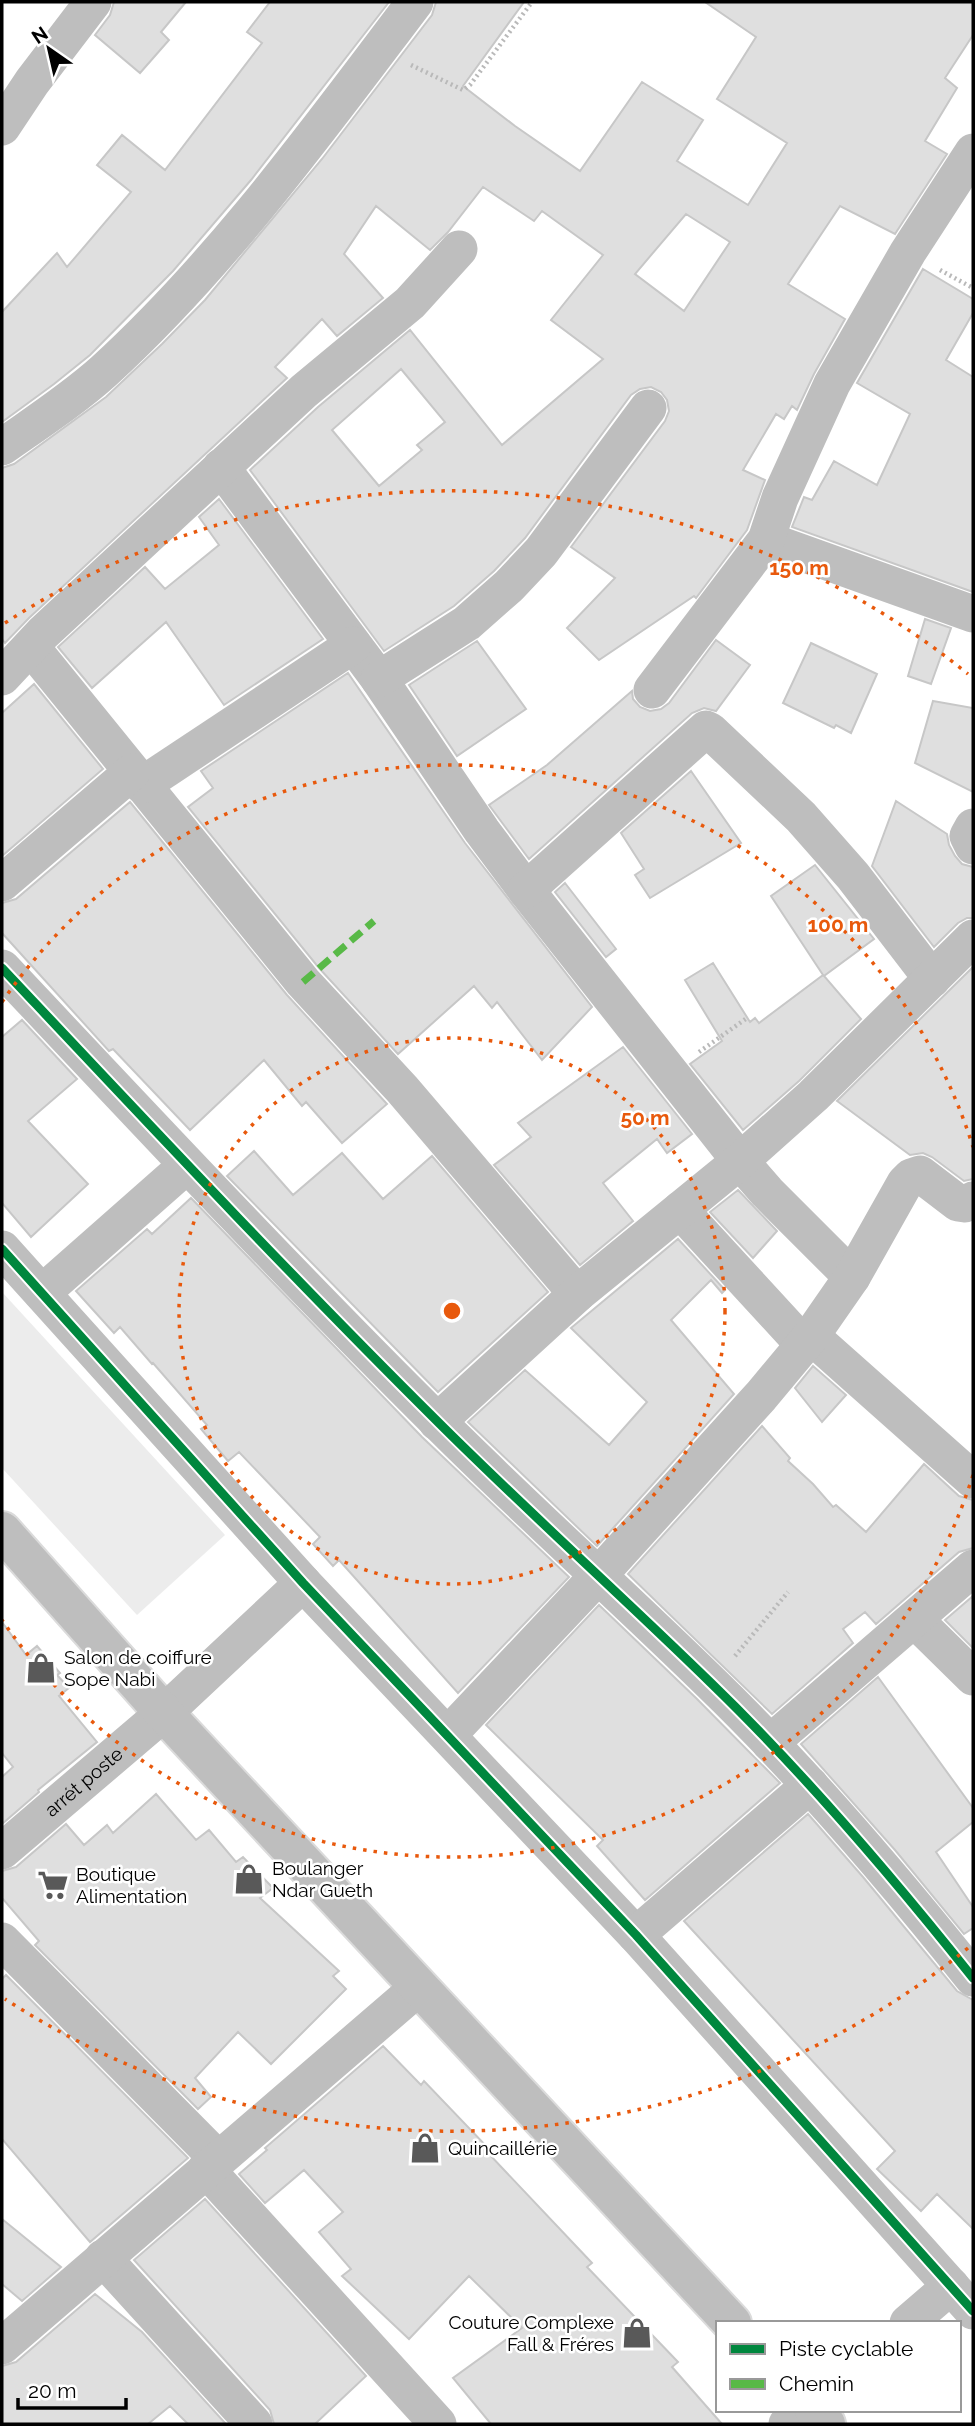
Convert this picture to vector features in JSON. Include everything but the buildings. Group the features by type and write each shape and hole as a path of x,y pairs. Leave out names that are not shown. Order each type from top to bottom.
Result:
{"highway":[{"path":"2,1531 164,1713 730,2321"}],"street":[{"path":"2,127 32,82 93,2"},
{"path":"2,447 102,372 171,305 261,201 415,2"},
{"path":"652,690 766,540 780,498 832,384 908,253 973,152"},
{"path":"2,677 43,633 221,467 304,391 410,303 459,249"},
{"path":"379,679 467,623 509,586 541,552 648,408"},
{"path":"221,467 379,679 482,831 526,890 740,1161 782,1208 852,1277"},
{"path":"766,540 973,614"},
{"path":"2,883 137,778 353,646"},
{"path":"31,647 303,982 411,1099 577,1294"},
{"path":"526,890 706,729 720,739 809,827 853,876 932,979"},
{"path":"973,827 968,836 973,845"},
{"path":"437,1422 577,1294 740,1161 839,1071 973,939"},
{"path":"2,968 187,1165 437,1422 712,1684 770,1743 917,1908 973,1978"},
{"path":"42,1293 187,1165"},
{"path":"448,1735 598,1576 808,1341 852,1277 905,1183 920,1174 958,1203 965,1204 973,1200"},
{"path":"680,1210 808,1341 973,1480"},
{"path":"2,1249 303,1583 636,1935 962,2298 912,2321"},
{"path":"770,1743 973,1568"},
{"name":"arrét poste","path":"2,1850 164,1713 303,1583"},
{"path":"915,1620 973,1677"},
{"path":"636,1935 810,1785"},
{"path":"2,1941 212,2164 438,2424"},
{"path":"2,2346 419,1987"},
{"path":"103,2258 254,2424"},
{"path":"787,2424 803,2412"}],"path":[{"path":"379,49 463,90 470,85 532,2"},
{"path":"670,1072 747,1018"},
{"path":"712,1684 788,1592"}],"shaded area":[{"path":"2,1292 225,1535 137,1615 2,1468"}],"marked path":[{"path":"303,982 374,921"}],"cycle path":[{"path":"2,968 381,1365 780,1753 911,1901 973,1978"},
{"path":"2,1249 303,1583 636,1935 973,2311"}],"place":[{"name":"Salon de coiffure Sope Nabi","path":"41,1668"},
{"name":"Boulanger Ndar Gueth","path":"249,1879"},
{"name":"Boutique Alimentation","path":"53,1885"},
{"name":"Quincaillérie","path":"425,2148"},
{"name":"Couture Complexe Fall & Fréres","path":"637,2333"}]}
